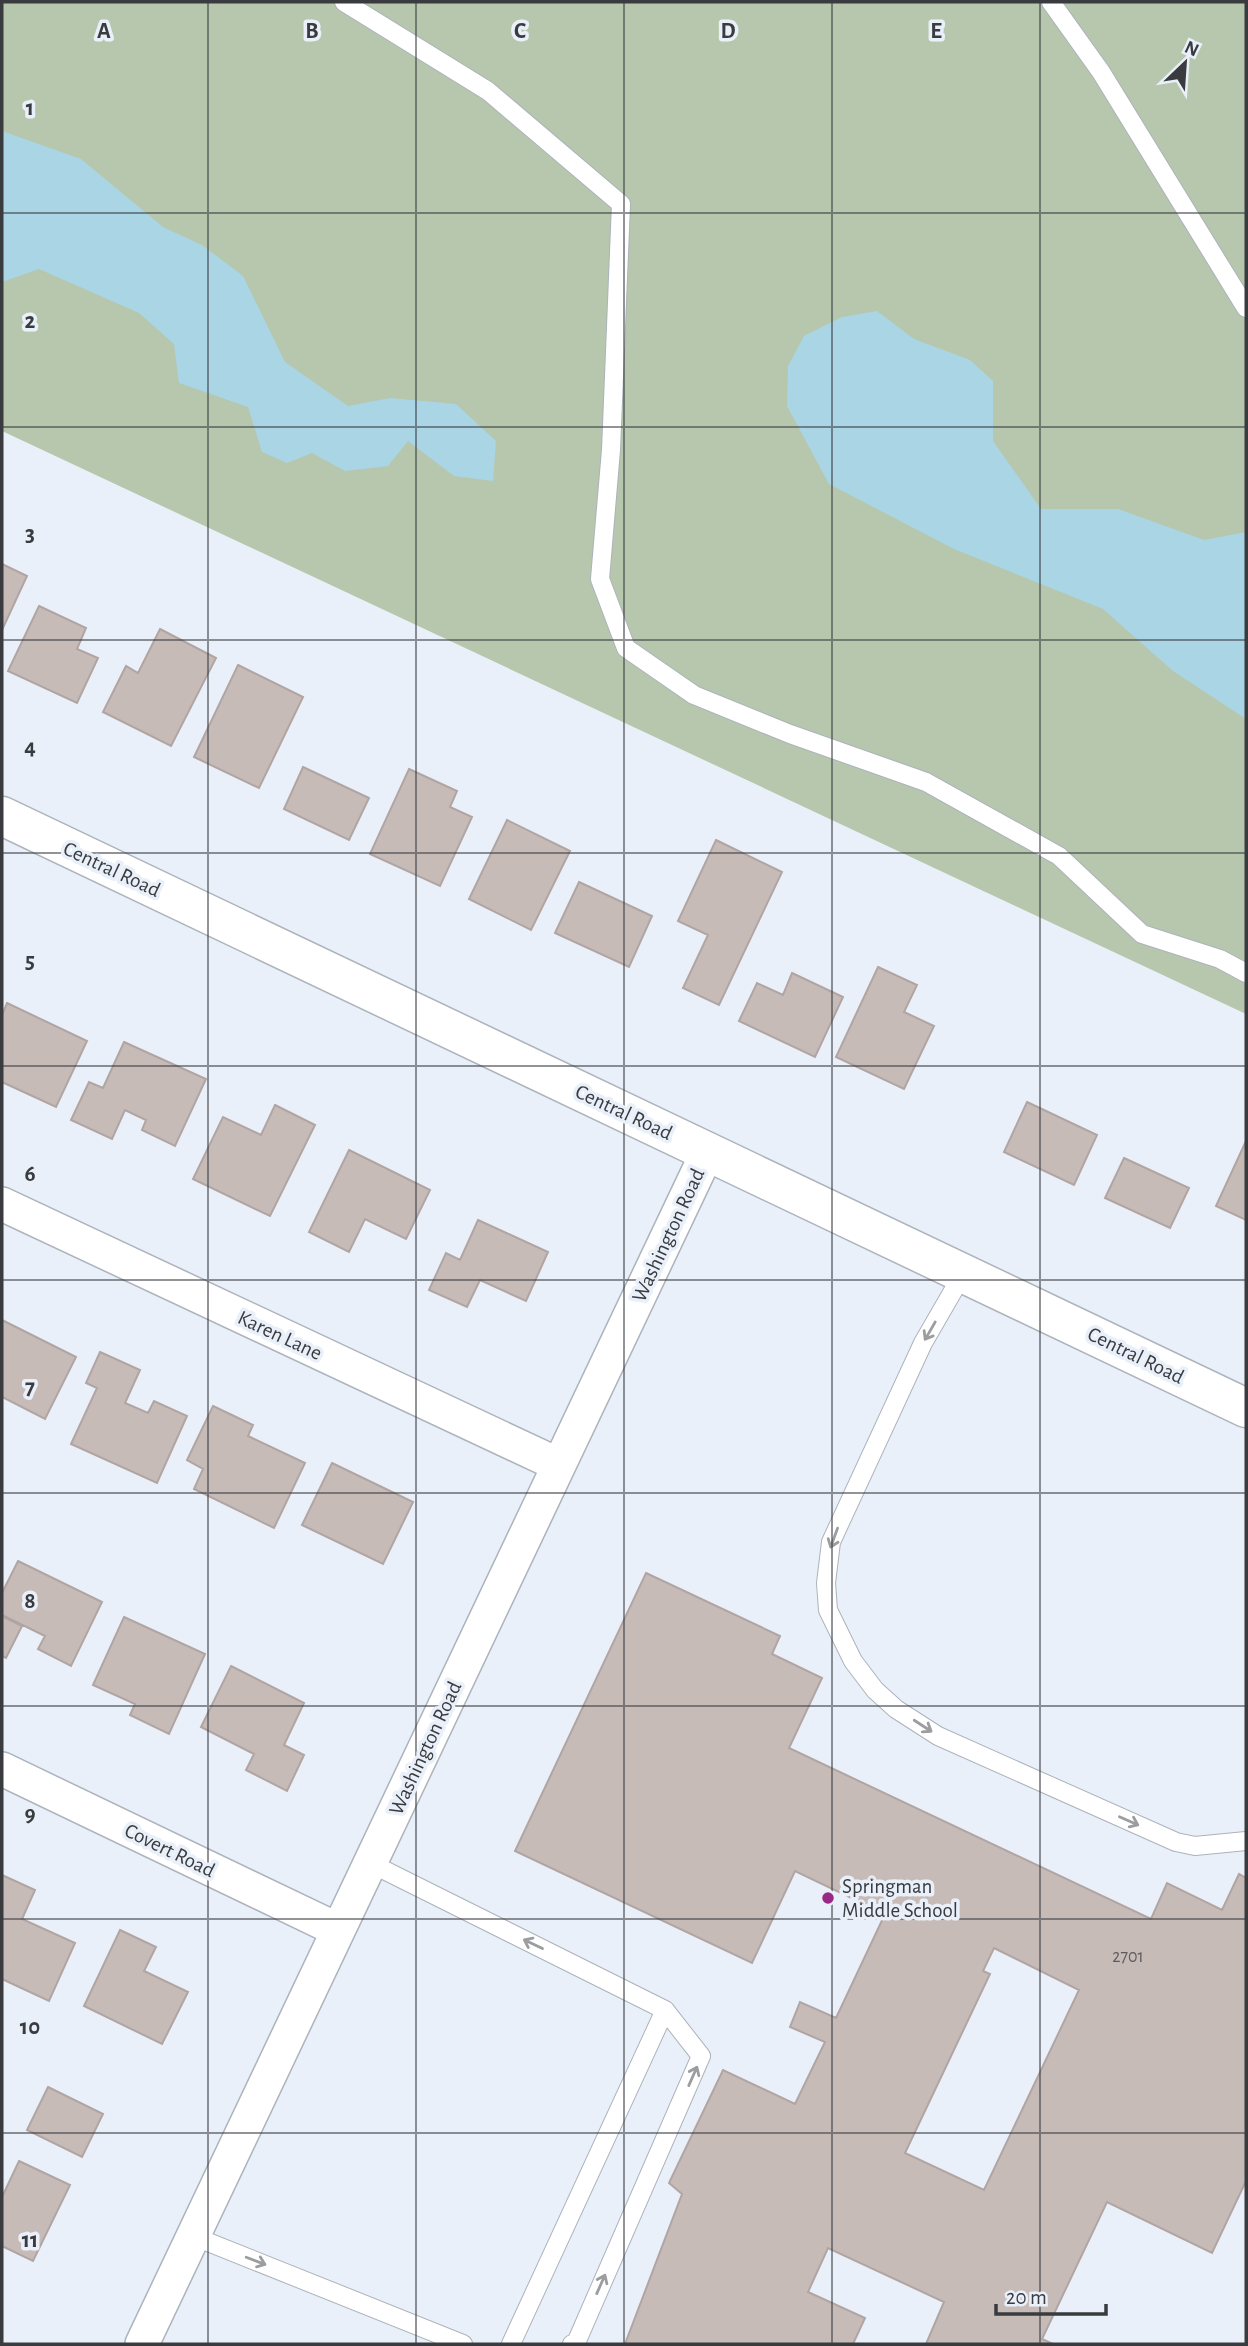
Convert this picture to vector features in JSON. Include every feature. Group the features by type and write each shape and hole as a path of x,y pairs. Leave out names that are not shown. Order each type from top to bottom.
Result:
{"main road":[{"name":"Central Road","path":"2,816 1246,1408"}],"street":[{"name":"Washington Road","path":"142,2344 708,1151"},
{"name":"Karen Lane","path":"2,1204 559,1465"},
{"name":"Covert Road","path":"2,1769 338,1930"}],"lane":[{"path":"344,2 488,91 621,204 611,450 600,579 626,648 694,695 790,734 926,782 1059,856 1142,934 1220,959 1246,973"},
{"path":"1051,2 1101,72 1246,308"},
{"path":"964,1272 923,1343 831,1542 826,1583 828,1611 838,1634 853,1661 875,1690 896,1709 938,1736 1176,1842 1195,1846 1246,1840"},
{"path":"370,1863 665,2010 701,2056 576,2343 572,2344"},
{"path":"510,2344 665,2010"},
{"path":"193,2236 463,2344"}],"green space":[{"path":"2,2 1246,2 1246,1014 2,431"}],"water":[{"path":"2,131 81,159 163,227 202,245 243,276 285,362 348,406 390,398 456,404 496,441 493,481 454,476 408,441 388,466 345,471 312,453 287,463 262,452 248,407 179,383 174,344 139,313 39,269 2,282"},
{"path":"877,311 914,339 970,360 993,381 993,441 1041,509 1118,509 1204,540 1246,532 1246,719 1173,671 1103,609 954,549 829,484 787,406 788,366 804,336 842,317"}],"building":[{"path":"2,564 27,576 2,630"},
{"path":"39,606 86,628 77,649 98,658 77,703 8,671"},
{"path":"160,629 216,658 171,746 103,712 126,666 138,673"},
{"path":"238,665 303,697 259,788 194,757"},
{"path":"303,767 369,798 349,840 284,809"},
{"path":"409,769 457,791 450,807 472,817 440,886 370,854"},
{"path":"507,820 570,851 531,930 469,899"},
{"path":"716,840 782,872 719,1005 683,988 708,935 678,921"},
{"path":"579,882 652,916 629,967 555,933"},
{"path":"878,967 917,985 904,1012 934,1026 904,1089 836,1057"},
{"path":"792,973 843,997 815,1057 739,1021 757,983 783,995"},
{"path":"7,1003 87,1041 56,1107 2,1082 2,1015"},
{"path":"124,1042 206,1079 175,1146 142,1130 146,1120 125,1110 112,1139 71,1120 89,1082 103,1088"},
{"path":"1027,1102 1097,1135 1074,1185 1004,1152"},
{"path":"275,1105 315,1125 270,1216 193,1179 223,1117 261,1135"},
{"path":"1246,1141 1246,1220 1216,1206"},
{"path":"349,1150 430,1190 406,1239 365,1219 349,1252 309,1232"},
{"path":"1124,1158 1189,1188 1170,1228 1105,1198"},
{"path":"478,1220 548,1252 526,1301 480,1280 467,1307 429,1290 446,1253 460,1260"},
{"path":"2,1320 76,1357 45,1419 2,1397"},
{"path":"100,1352 140,1370 125,1403 148,1413 154,1401 187,1416 157,1483 71,1444 97,1388 86,1383"},
{"path":"213,1406 253,1425 248,1436 305,1463 274,1528 194,1489 203,1469 187,1460"},
{"path":"332,1463 413,1502 383,1564 302,1525"},
{"path":"18,1561 102,1602 71,1666 38,1649 45,1636 2,1615 2,1593"},
{"name":"Springman Middle School","path":"646,1573 780,1636 772,1654 822,1678 789,1748 1151,1919 1167,1883 1222,1910 1239,1874 1246,1878 1246,2181 1212,2253 1107,2202 1042,2339 1053,2344 926,2344 944,2302 828,2248 808,2292 865,2318 853,2344 625,2344 682,2194 669,2183 723,2070 795,2104 825,2042 790,2027 800,2002 836,2018 885,1914 795,1871 752,1963 515,1851","holes":["994,1948 1079,1990 984,2190 905,2153 990,1974 983,1971"]},
{"path":"2,1616 22,1626 6,1658 2,1656"},
{"path":"124,1617 205,1654 169,1734 130,1715 135,1704 93,1685"},
{"path":"231,1666 304,1703 284,1745 304,1755 287,1791 246,1770 254,1754 201,1727"},
{"path":"2,1875 35,1890 22,1919 75,1943 49,2001 2,1979"},
{"path":"120,1930 156,1947 144,1971 188,1992 162,2044 84,2006"},
{"path":"48,2087 103,2114 82,2157 27,2130"},
{"path":"19,2161 70,2185 33,2261 2,2246 2,2197"}],"place":[{"name":"Springman Middle School","path":"828,1898"}]}
